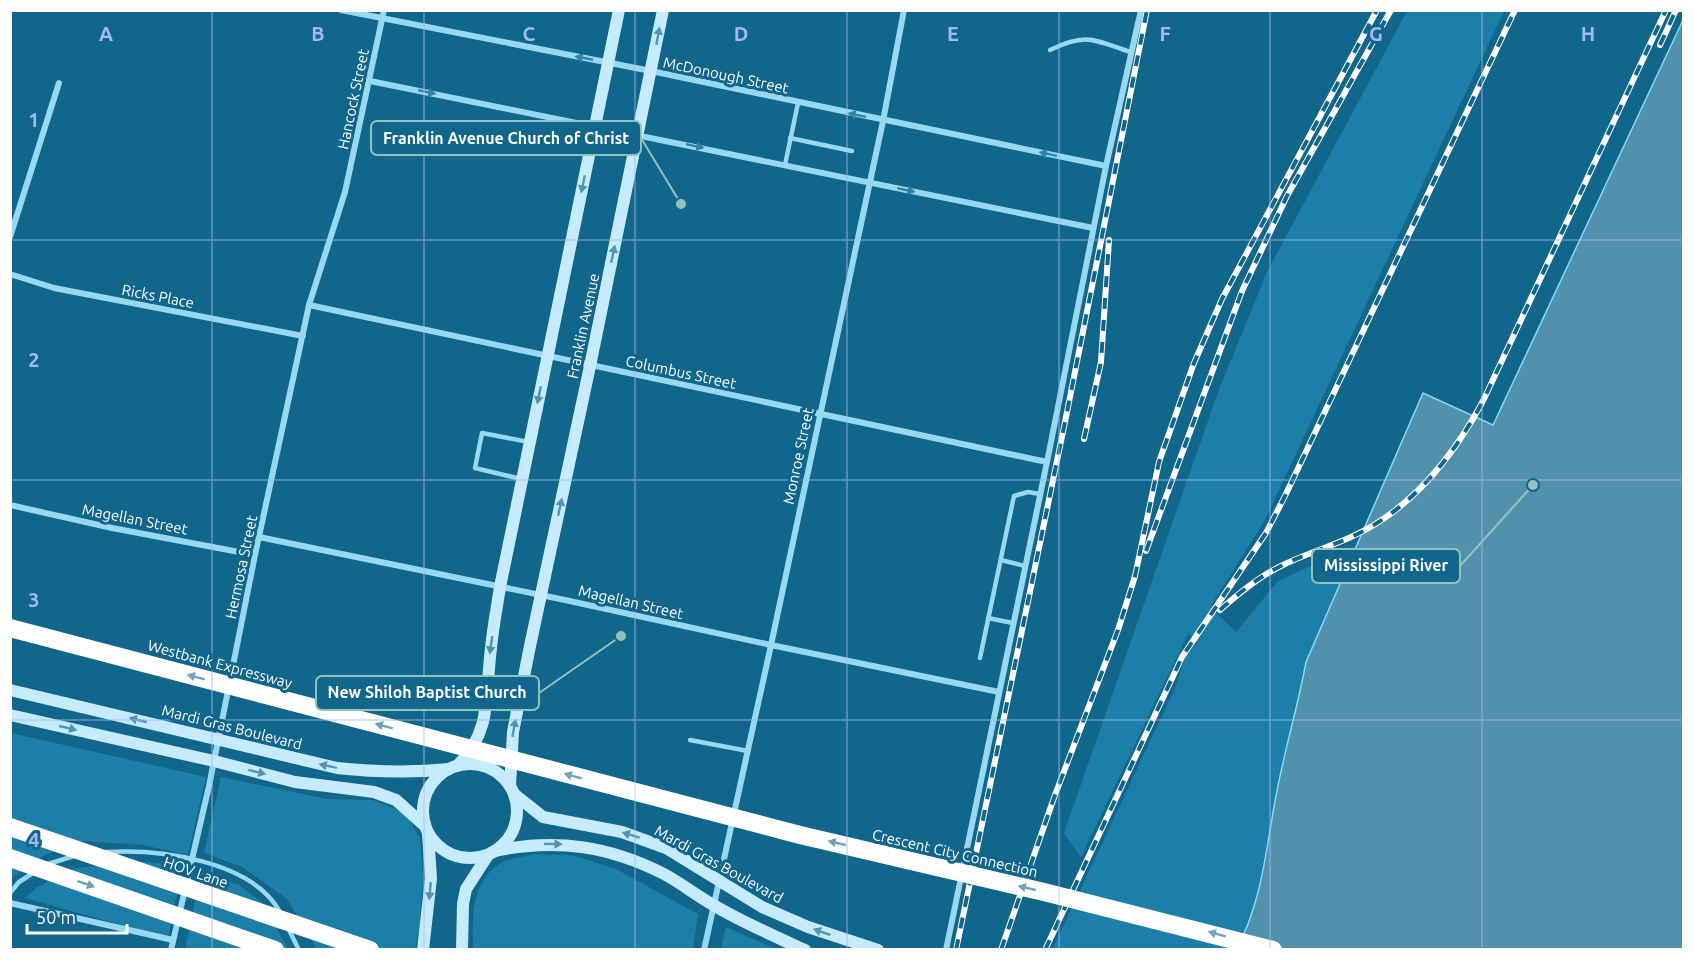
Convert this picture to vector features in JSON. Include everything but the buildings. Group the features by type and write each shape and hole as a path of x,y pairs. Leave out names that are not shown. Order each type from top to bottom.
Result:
{"highway":[{"name":"Westbank Expressway","path":"10,628 629,791"},
{"name":"Crescent City Connection","path":"629,791 800,835 1056,894 1273,950"},
{"name":"HOV Lane","path":"10,827 370,950"},
{"path":"10,858 275,950"}],"main road":[{"name":"Franklin Avenue","path":"453,767 470,753 486,714 491,647 500,587 620,10"},
{"name":"Franklin Avenue","path":"512,790 513,732 663,10"},
{"name":"Mardi Gras Boulevard","path":"10,690 338,768 372,772 418,772 453,767"},
{"path":"10,715 296,782 387,795 396,800 426,829 437,846 450,855 473,859 526,845 569,844 615,854 664,874 714,906 759,930 805,950"},
{"path":"423,950 431,878 422,810 426,794 435,780 453,767 474,764 491,769 498,774 512,790 517,811 515,828 507,841 492,853 466,889 463,904 462,950"},
{"name":"Mardi Gras Boulevard","path":"512,790 543,817 614,830 657,844 762,907 808,927 878,950"}],"street":[{"name":"McDonough Street","path":"341,10 651,71 1106,166"},
{"name":"Hancock Street","path":"345,192 384,10"},
{"name":"Monroe Street","path":"704,950 883,121 904,10"},
{"path":"946,950 1093,228 1141,10"},
{"path":"370,81 1093,228"},
{"path":"10,237 59,83"},
{"name":"Hermosa Street","path":"171,950 219,738 255,555 309,305 345,192"},
{"name":"Ricks Place","path":"10,274 54,288 303,336"},
{"name":"Columbus Street","path":"309,305 1047,462"},
{"name":"Magellan Street","path":"10,505 112,528 255,555"},
{"name":"Magellan Street","path":"259,537 999,692"},
{"path":"10,903 173,940"}],"lane":[{"path":"1050,50 1068,41 1085,38 1130,52"},
{"path":"785,165 798,103"},
{"path":"790,138 852,151"},
{"path":"521,479 475,468 482,433 529,442"},
{"path":"980,658 1014,496 1028,492 1040,494"},
{"path":"1001,560 1025,566"},
{"path":"988,618 1013,623"},
{"path":"690,740 748,751"},
{"path":"10,893 19,882 49,862 72,856 113,852 192,859 216,865 244,877 266,893 277,908 299,950"}],"shaded area":[{"path":"1407,11 1504,11 1265,520 1210,607 1236,632 1278,581 1357,545 1306,662 1298,707 1282,763 1255,906 1246,931 1236,949 1052,950 1175,688 1185,658 1198,641 1188,634 1081,857 1064,833 1218,392 1267,272"},
{"path":"1683,20 1683,949 1236,950 1258,892 1280,775 1306,662 1423,393 1493,425"},
{"path":"11,733 206,777 188,855 143,845 84,841 42,856 13,877 11,881"},
{"path":"221,777 327,799 373,800 405,813 420,838 423,878 419,930 415,949 317,949 287,899 242,867 204,853"},
{"path":"534,854 572,855 616,869 698,914 693,949 473,949 475,901 484,880 501,863"},
{"path":"135,861 183,866 168,938 25,898 36,888 71,869"},
{"path":"201,872 239,885 264,904 288,949 185,950"},
{"path":"726,927 776,949 721,949"}],"railway":[{"path":"956,950 1147,10"},
{"path":"1001,950 1055,795 1118,630 1135,576 1159,462 1194,363 1222,299 1377,10"},
{"path":"1146,551 1242,291 1287,196 1391,10"},
{"path":"1045,950 1182,657 1266,533 1285,496 1515,10"},
{"path":"1220,610 1271,571 1373,526 1411,497 1444,462 1483,401 1666,10"},
{"path":"1660,45 1676,10"},
{"path":"1084,439 1101,362 1109,240"}],"place":[{"name":"Franklin Avenue Church of Christ","path":"681,204"},
{"name":"Mississippi River","path":"1533,485"},
{"name":"New Shiloh Baptist Church","path":"621,636"}]}
